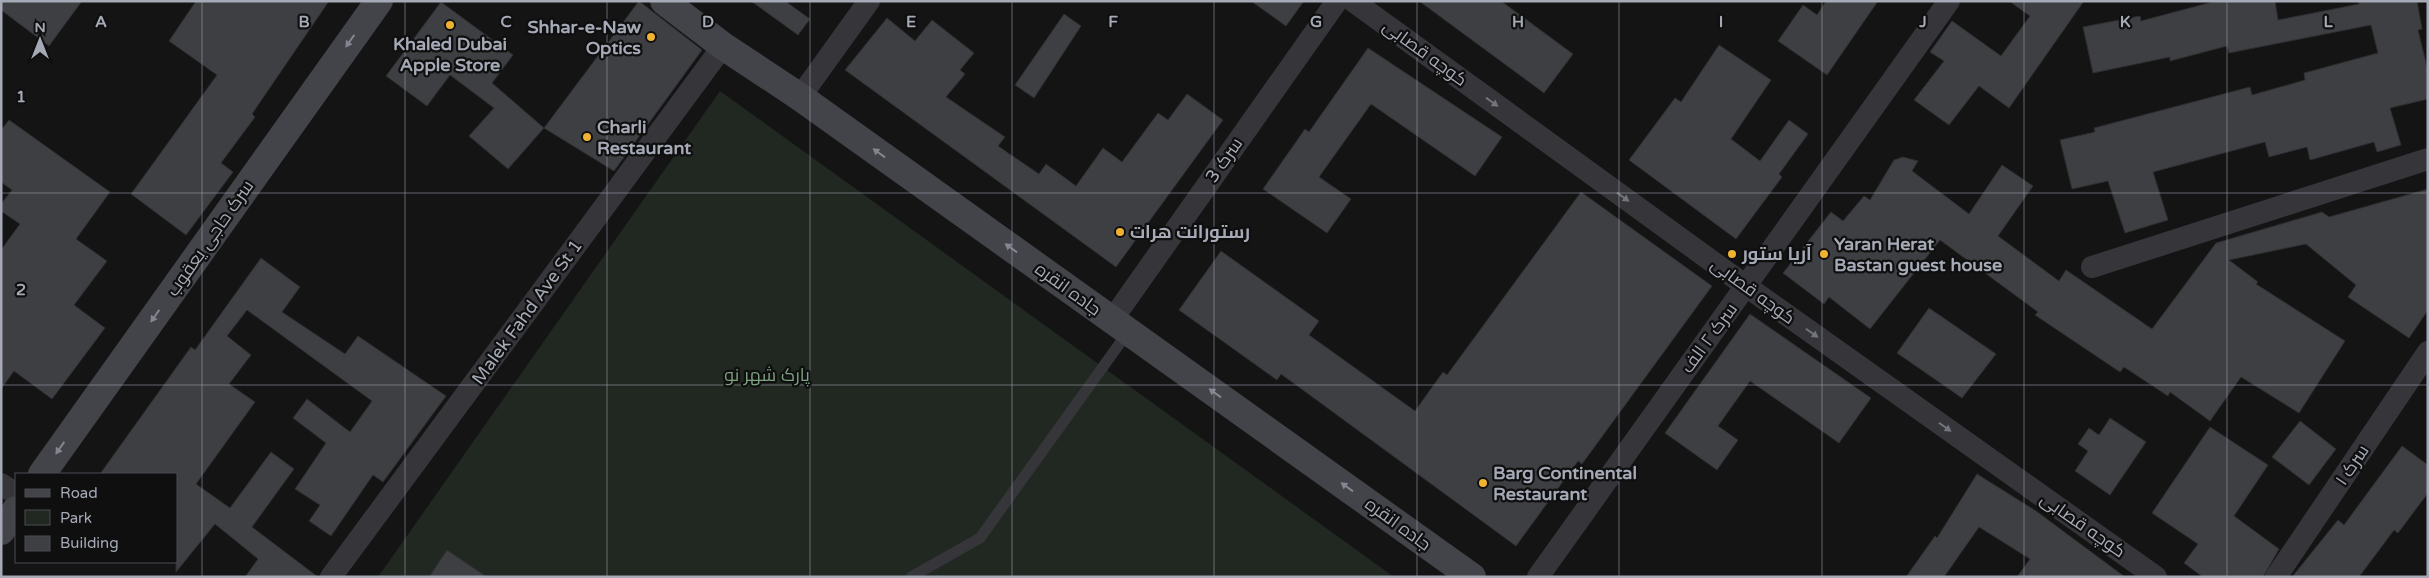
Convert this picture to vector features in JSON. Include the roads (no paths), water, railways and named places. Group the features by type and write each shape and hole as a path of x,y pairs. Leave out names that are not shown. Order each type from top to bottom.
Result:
{"main road":[{"name":"سرک حاجی یعقوب","path":"43,473 379,1"},
{"name":"جاده انقره","path":"664,1 723,46 800,97 1472,577"},
{"path":"1,531 15,511"}],"street":[{"path":"800,97 868,1"},
{"name":"سرک 3","path":"1120,326 1337,1"},
{"name":"کوچه قصابی","path":"1353,1 1746,286 2156,577"},
{"name":"سرک ۲ الف","path":"1538,577 1949,1"},
{"name":"Malek Fahd Ave St 1","path":"331,577 723,46"},
{"path":"2092,267 2428,159"},
{"name":"سرک ۱","path":"2276,577 2428,352"},
{"path":"1,484 15,493"}],"lane":[{"path":"911,577 980,538 1120,326"}],"place":[{"name":"Khaled Dubai Apple Store","path":"450,25"},
{"name":"Shhar-e-Naw Optics","path":"651,37"},
{"name":"Charli Restaurant","path":"587,137"},
{"name":"رستورانت هرات","path":"1120,232"},
{"name":"آریا ستور","path":"1732,254"},
{"name":"Yaran Herat Bastan guest house","path":"1824,254"},
{"name":"Barg Continental Restaurant","path":"1483,483"}],"park label":[{"name":"پارک شهر نو","path":"767,375"}]}
